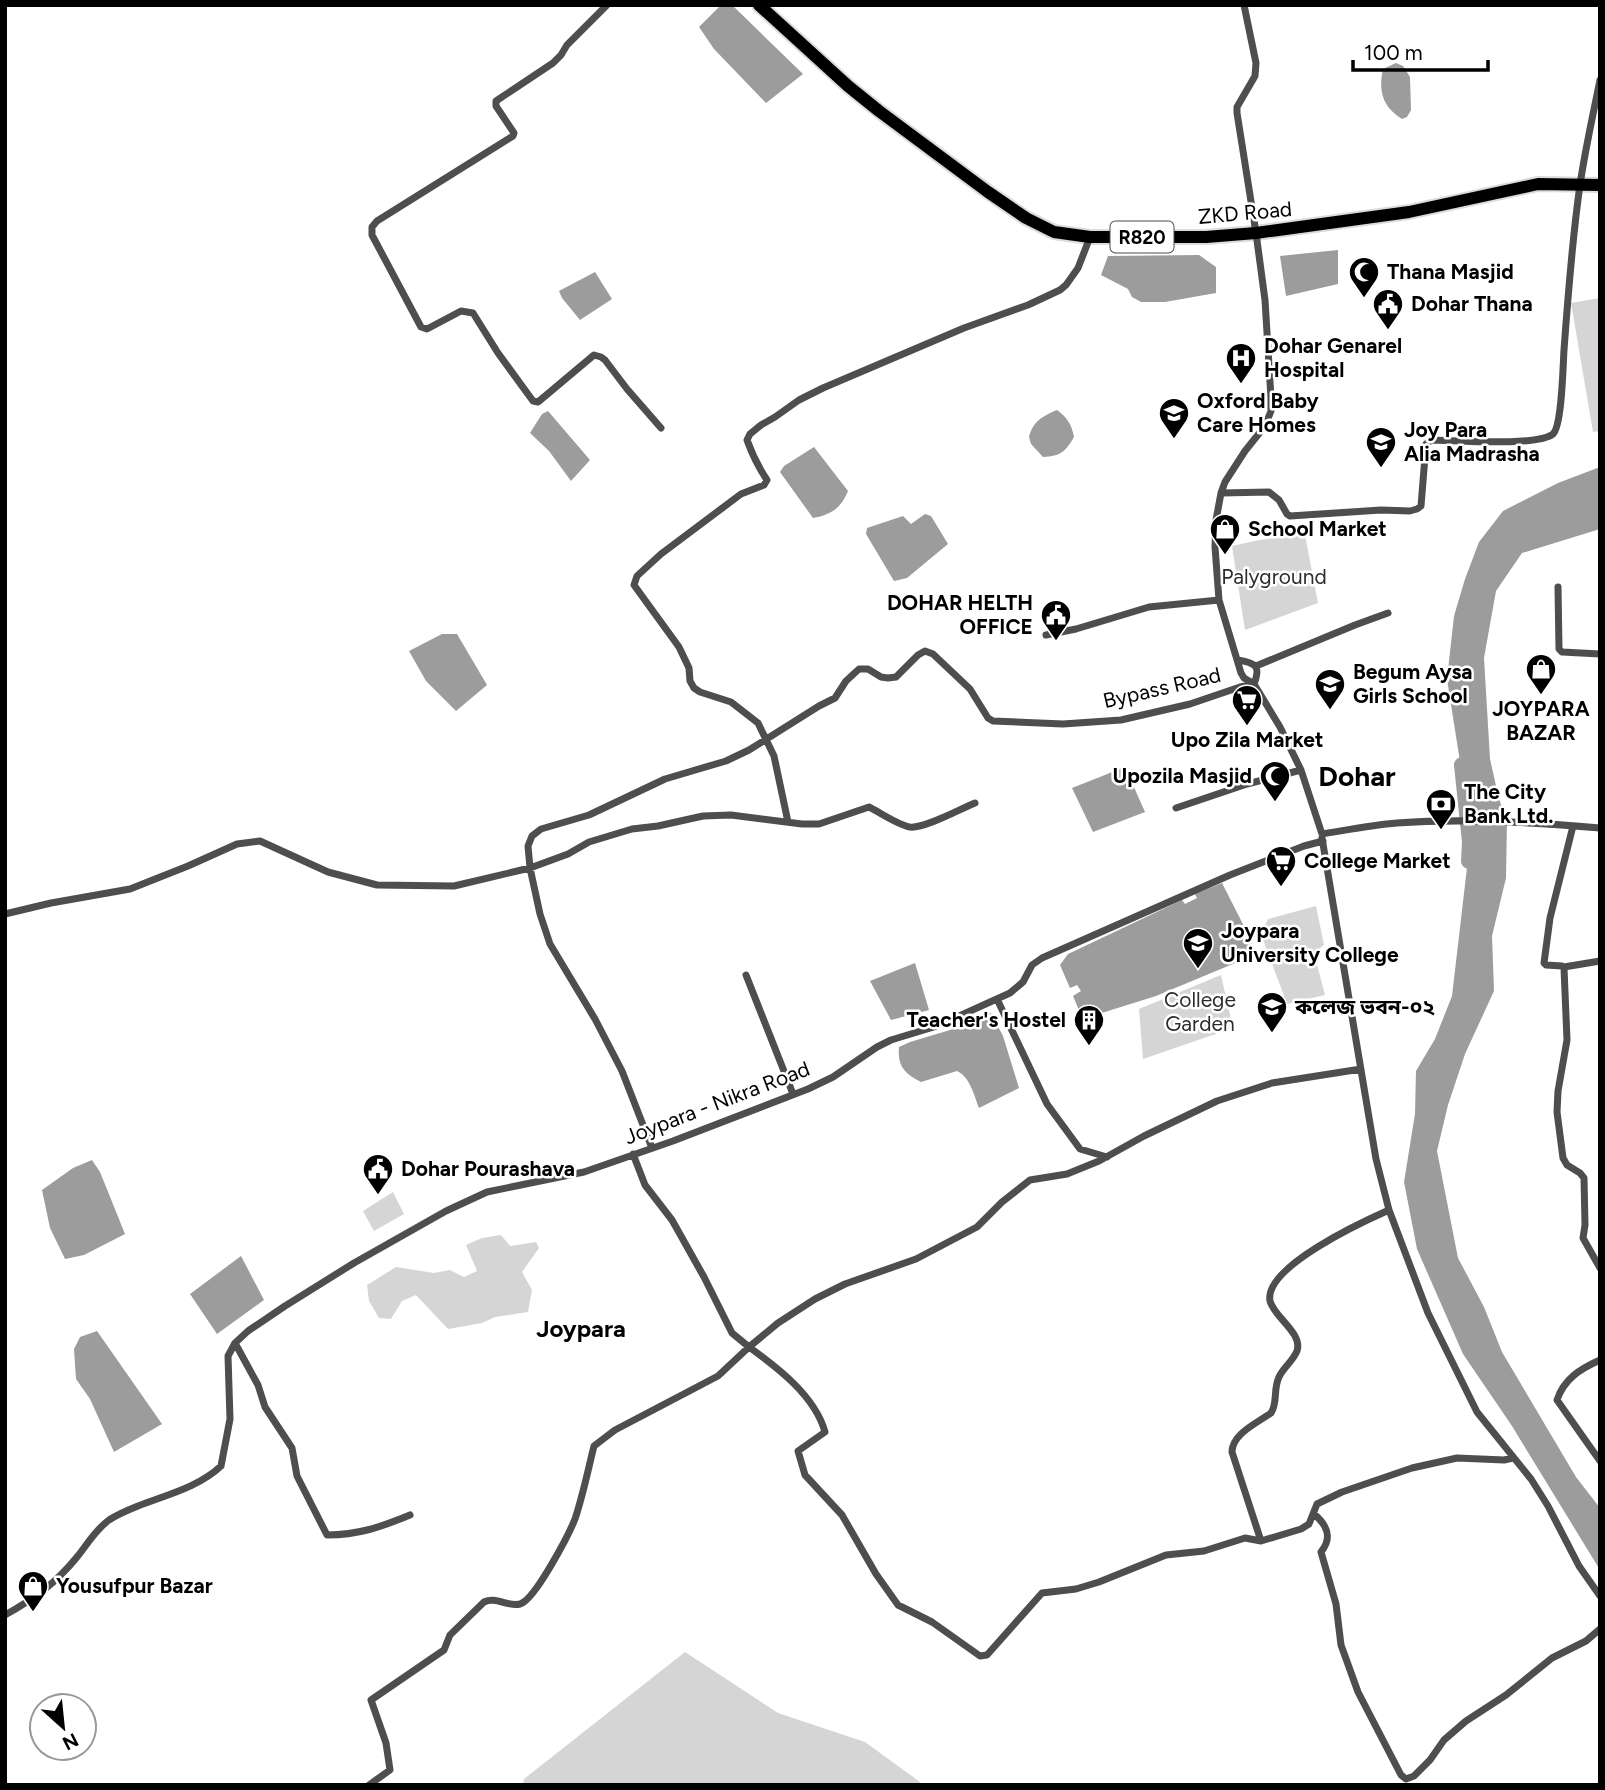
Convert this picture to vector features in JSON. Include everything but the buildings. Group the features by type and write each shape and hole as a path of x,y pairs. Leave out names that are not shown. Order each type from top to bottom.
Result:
{"main road":[{"name":"ZKD Road","path":"759,5 848,86 988,192 1026,218 1055,232 1090,237 1206,237 1256,233 1409,212 1538,184 1600,185"}],"street":[{"path":"607,5 553,63 496,101 501,115 514,133 513,136 377,221 372,227 372,235 421,327 427,329 461,311 473,313 498,353 536,402 591,356 601,357 661,428"},
{"path":"1244,5 1256,63 1255,76 1237,107 1237,113 1265,300 1271,411 1265,426 1233,469 1221,493 1215,547 1219,600 1244,678 1254,684 1280,727 1301,770 1322,838 1376,1159 1389,1210 1428,1313 1476,1412 1531,1479 1579,1566 1600,1595"},
{"path":"1221,493 1269,492 1279,500 1286,514 1290,516 1381,510 1410,511 1421,506 1426,444 1431,440 1521,441 1545,438 1553,434 1558,426 1580,185 1600,80"},
{"path":"788,822 775,756 758,723 731,702 694,688 690,681 689,668 678,647 634,585 635,579 661,554 720,509 741,494 764,485 766,478 747,440 761,425 823,388 1060,290 1078,268 1090,237"},
{"path":"1558,587 1559,649 1562,652 1600,654"},
{"path":"1046,635 1149,607 1219,600"},
{"path":"1256,666 1388,613"},
{"name":"Bypass Road","path":"767,738 835,698 846,681 859,669 868,669 881,677 896,677 918,655 925,652 933,654 970,689 984,713 993,721 1063,724 1121,720 1190,704 1254,684"},
{"path":"1238,660 1252,662 1256,666 1258,670 1254,684"},
{"path":"652,1148 622,1071 595,1019 550,944 540,914 528,846 532,835 541,830 589,815 665,779 726,761 767,738"},
{"path":"1176,808 1301,770"},
{"path":"5,914 130,889 236,844 260,841 328,872 377,885 454,886 530,868 568,854 603,836 703,816 731,815 819,824 869,807 912,828 975,803"},
{"name":"Joypara - Nikra Road","path":"235,1343 285,1306 446,1211 487,1192 584,1172 833,1077 891,1040 937,1026 1017,989 1032,964 1042,958 1230,875 1322,838 1385,825 1441,821 1520,822 1600,828"},
{"path":"1573,826 1556,892 1544,962 1546,965 1564,967 1600,961"},
{"path":"1564,967 1567,1040 1557,1112 1561,1151 1567,1165 1584,1178 1583,1238 1600,1268"},
{"path":"746,975 793,1094"},
{"path":"997,999 1047,1104 1080,1149 1107,1157"},
{"path":"369,1785 390,1770 386,1743 371,1700 444,1650 450,1635 484,1602 491,1599 522,1604 529,1598 574,1521 593,1446 615,1430 718,1376 778,1323 815,1299 845,1284 916,1259 977,1227 1002,1202 1030,1180 1068,1174 1217,1101 1272,1083 1361,1069"},
{"path":"633,1154 645,1185 671,1220 704,1277 732,1334 799,1389 822,1421 825,1432 798,1451 804,1475 842,1515 876,1574 898,1605 932,1622 980,1656 987,1656 1042,1593 1076,1589 1099,1582 1166,1555 1204,1551 1245,1538 1261,1541 1301,1529 1309,1524 1317,1504 1342,1492 1412,1468 1457,1458 1513,1458"},
{"path":"1261,1541 1232,1445 1237,1437 1274,1409 1275,1388 1279,1376 1298,1349 1294,1334 1271,1305 1269,1293 1283,1271 1346,1229 1389,1210"},
{"path":"5,1615 52,1584 108,1521 121,1513 204,1479 221,1466 230,1419 228,1356 235,1343"},
{"path":"235,1343 265,1407 292,1448 297,1476 327,1535 349,1535 380,1527 410,1514"},
{"path":"1600,1360 1586,1366 1562,1385 1557,1400 1600,1461"},
{"path":"1314,1514 1323,1521 1328,1532 1328,1544 1321,1552 1336,1605 1345,1657 1358,1692 1401,1775 1406,1779 1414,1776 1444,1740 1466,1721 1506,1695 1552,1658 1586,1641 1600,1629"}],"green space":[{"path":"1600,298 1600,431 1593,432 1571,303"},
{"name":"Palyground","path":"1305,535 1318,603 1245,630 1232,546"},
{"path":"1316,906 1324,945 1314,953 1325,995 1287,1004 1261,934 1268,919"},
{"name":"College Garden","path":"1221,975 1233,1028 1143,1059 1139,1009"},
{"path":"393,1192 404,1214 374,1231 363,1211"},
{"path":"501,1235 510,1246 536,1242 539,1248 522,1272 532,1290 528,1312 448,1329 416,1295 402,1301 391,1319 379,1318 369,1301 367,1285 396,1267 434,1273 450,1270 464,1277 477,1271 466,1245 482,1238"},
{"path":"685,1652 778,1713 865,1742 920,1782 917,1785 523,1785 524,1779"}],"shaded area":[{"path":"721,5 732,5 803,74 766,103 714,49 699,27"},
{"path":"1396,63 1403,66 1410,77 1411,110 1407,117 1402,119 1386,104 1381,85 1383,69"},
{"path":"1338,250 1338,284 1286,296 1280,256"},
{"path":"1199,255 1216,267 1216,293 1165,302 1141,302 1132,297 1128,289 1101,275 1108,256"},
{"path":"595,272 612,299 580,320 559,291"},
{"path":"1057,410 1064,415 1074,437 1062,452 1043,457 1031,444 1029,437 1039,420"},
{"path":"548,411 590,460 571,481 549,451 530,433 542,414"},
{"path":"814,447 848,491 835,510 813,518 780,472 784,466"},
{"path":"1600,467 1600,529 1522,553 1496,591 1484,658 1490,759 1507,821 1506,878 1492,936 1494,991 1465,1054 1448,1105 1437,1151 1458,1258 1484,1307 1502,1352 1576,1477 1600,1508 1600,1570 1512,1426 1463,1354 1417,1249 1404,1182 1415,1114 1416,1071 1435,1039 1452,996 1470,842 1447,679 1454,616 1479,542 1503,511 1558,483"},
{"path":"925,514 931,516 948,544 907,578 894,581 866,534 867,528 903,516 911,524"},
{"path":"442,634 457,634 487,685 456,711 426,681 409,651"},
{"path":"1125,767 1145,812 1093,832 1072,788"},
{"path":"1222,883 1251,940 1252,956 1156,996 1092,1016 1081,1015 1073,996 1081,991 1077,985 1070,988 1060,965 1068,954 1182,900 1185,904 1197,898 1195,894"},
{"path":"915,963 929,1010 891,1020 870,981"},
{"path":"991,1013 1003,1036 1019,1088 979,1108 968,1082 957,1071 921,1082 903,1069 899,1059 899,1047"},
{"path":"92,1160 100,1172 125,1234 84,1255 65,1259 50,1228 42,1190 73,1168"},
{"path":"241,1256 264,1300 217,1334 190,1294"},
{"path":"97,1331 162,1424 114,1452 90,1399 76,1379 74,1349 80,1337"}],"waterway":[{"path":"1462,765 1470,842 1469,861"}],"place":[{"name":"Thana Masjid","path":"1364,299"},
{"name":"Dohar Thana","path":"1388,331"},
{"name":"Dohar Genarel Hospital","path":"1241,385"},
{"name":"Oxford Baby Care Homes","path":"1174,440"},
{"name":"Joy Para Alia Madrasha","path":"1381,469"},
{"name":"School Market","path":"1225,556"},
{"name":"DOHAR HELTH OFFICE","path":"1056,642"},
{"name":"JOYPARA BAZAR","path":"1541,696"},
{"name":"Begum Aysa Girls School","path":"1330,711"},
{"name":"Upo Zila Market","path":"1247,727"},
{"name":"Upozila Masjid","path":"1275,803"},
{"name":"The City Bank Ltd.","path":"1441,831"},
{"name":"College Market","path":"1281,888"},
{"name":"Joypara University College","path":"1198,970"},
{"name":"কলেজ ভবন-০২","path":"1272,1034"},
{"name":"Teacher's Hostel","path":"1089,1047"},
{"name":"Dohar Pourashava","path":"378,1196"},
{"name":"Yousufpur Bazar","path":"33,1613"}],"district":[{"name":"Dohar","path":"1357,776"},
{"name":"Joypara","path":"581,1329"}]}
